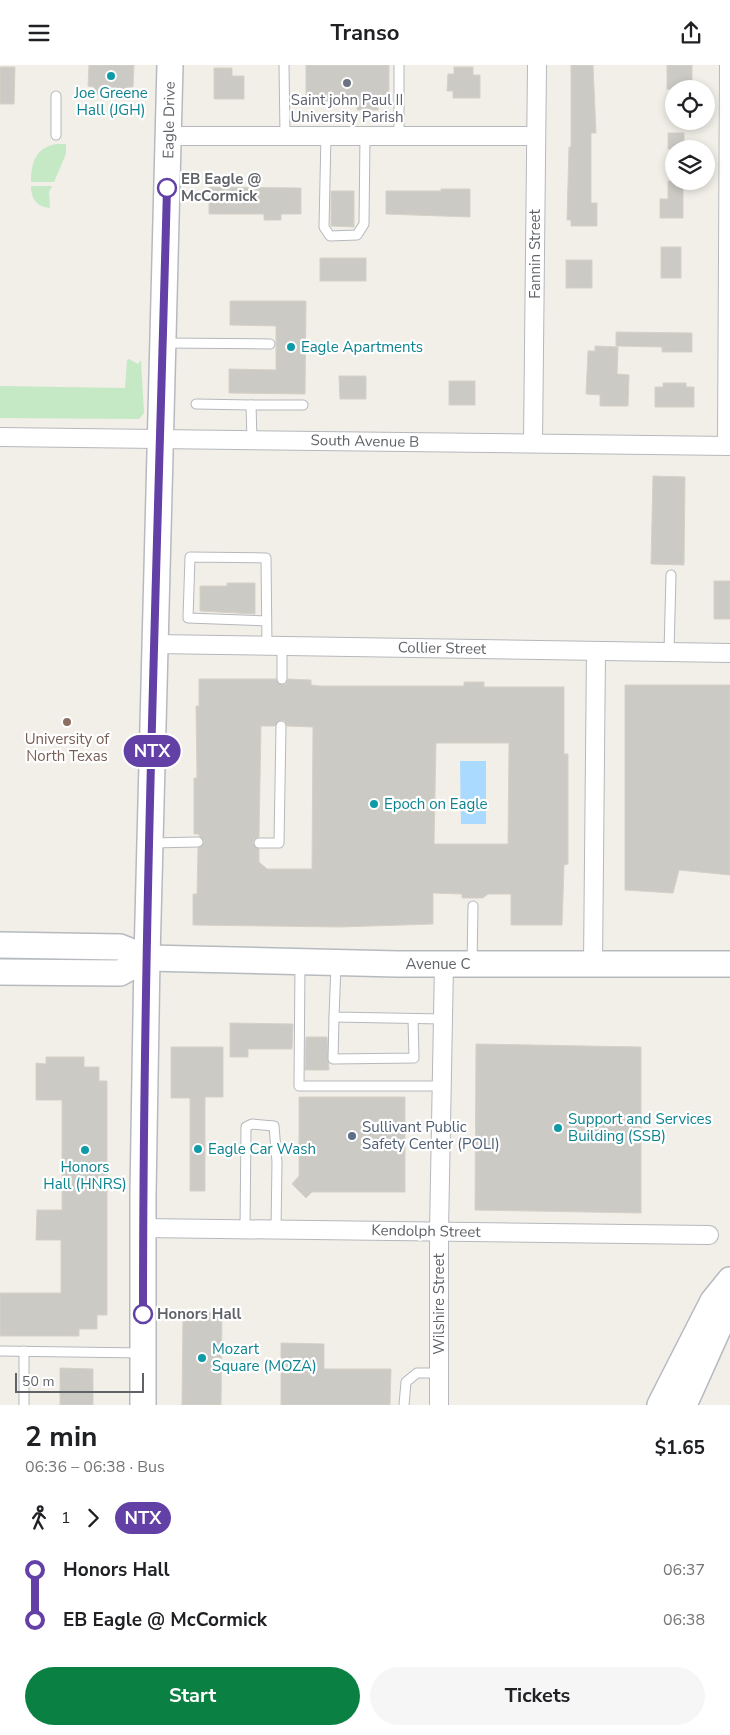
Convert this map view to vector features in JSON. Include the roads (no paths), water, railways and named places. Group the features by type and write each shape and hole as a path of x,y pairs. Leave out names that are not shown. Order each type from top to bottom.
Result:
{"street":[{"name":"Eagle Drive","path":"143,1405 146,958 170,65"},
{"name":"Fannin Street","path":"533,443 537,65"},
{"path":"728,445 729,65"},
{"path":"168,136 536,136"},
{"name":"South Avenue B","path":"0,437 728,445"},
{"name":"Collier Street","path":"154,644 730,653"},
{"path":"594,964 596,651"},
{"name":"Avenue C","path":"0,945 120,947 146,958 444,964 730,964"},
{"path":"0,972 120,973 146,958"},
{"name":"Wilshire Street","path":"439,1405 439,1231 444,964"},
{"name":"Kendolph Street","path":"143,1228 709,1235"},
{"path":"660,1405 713,1301 730,1281"},
{"path":"684,1405 730,1302"},
{"path":"694,1405 730,1328"}],"lane":[{"path":"284,65 285,135"},
{"path":"399,65 399,135"},
{"path":"56,96 56,135"},
{"path":"326,135 324,227 330,236 357,235 364,224 365,135"},
{"path":"163,343 270,344"},
{"path":"196,404 304,405"},
{"path":"251,405 252,440"},
{"path":"266,621 188,618 190,557 266,558 266,621 282,679"},
{"path":"669,652 671,575"},
{"path":"259,843 279,843 281,726"},
{"path":"149,843 198,842"},
{"path":"472,964 473,906"},
{"path":"300,961 299,1086 442,1086"},
{"path":"336,962 333,1059 414,1058 413,1019"},
{"path":"334,1017 443,1019"},
{"path":"245,1229 246,1127 252,1124 263,1124 274,1126 277,1162 276,1229"},
{"path":"0,1351 143,1353"},
{"path":"24,1351 24,1405"},
{"path":"404,1405 406,1382 417,1373 439,1373"}],"water":[{"path":"460,761 486,761 486,824 461,824"}],"place":[{"name":"Joe Greene Hall (JGH)","path":"111,76"},
{"name":"Saint john Paul II University Parish","path":"347,83"},
{"name":"EB Eagle @ McCormick","path":"167,188"},
{"name":"Eagle Apartments","path":"291,347"},
{"name":"University of North Texas","path":"67,722"},
{"name":"Epoch on Eagle","path":"374,804"},
{"name":"Support and Services Building (SSB)","path":"558,1128"},
{"name":"Sullivant Public Safety Center (POLI)","path":"352,1136"},
{"name":"Eagle Car Wash","path":"198,1149"},
{"name":"Honors Hall (HNRS)","path":"85,1150"},
{"name":"Honors Hall","path":"143,1314"},
{"name":"Mozart Square (MOZA)","path":"202,1358"}]}
